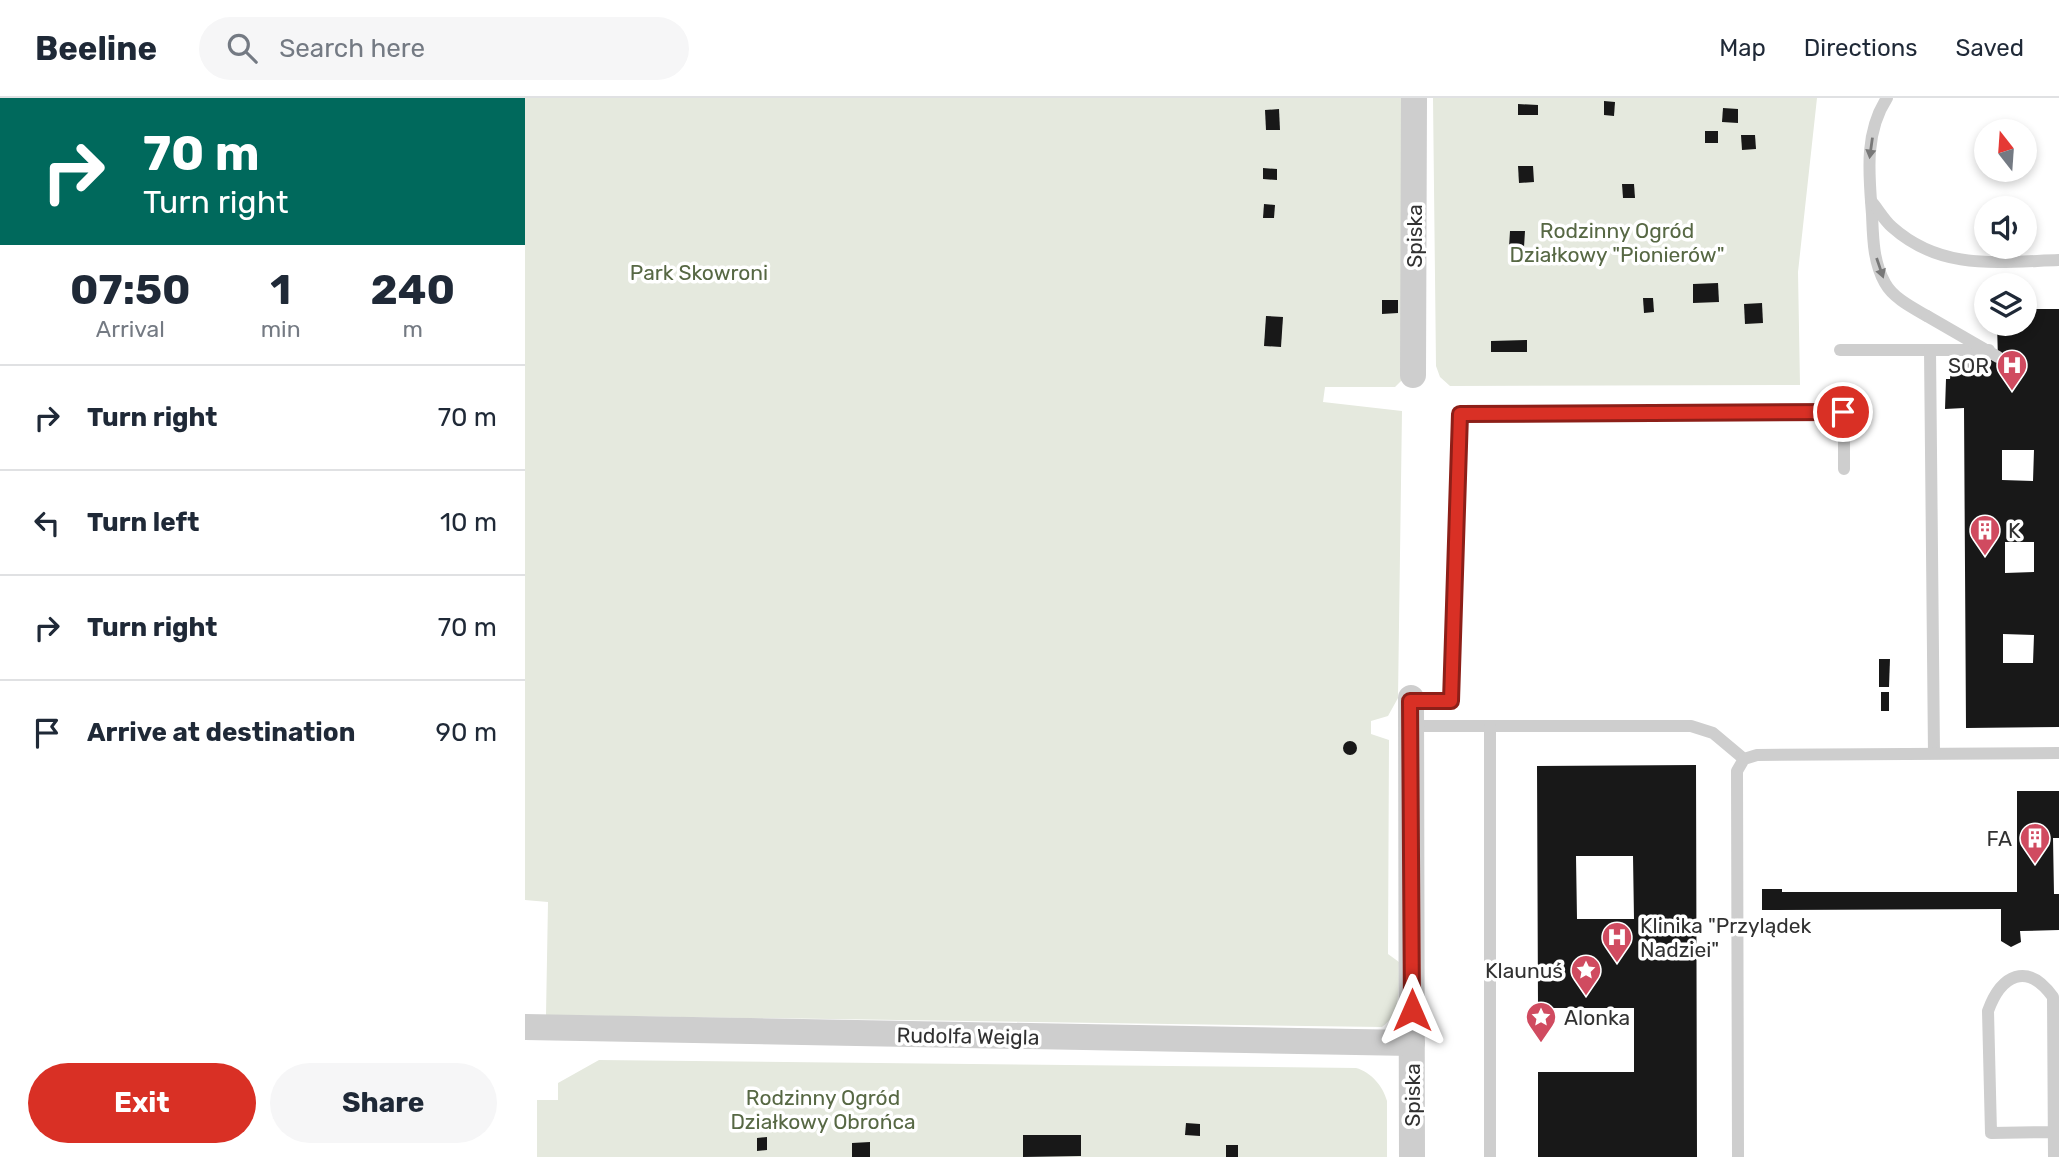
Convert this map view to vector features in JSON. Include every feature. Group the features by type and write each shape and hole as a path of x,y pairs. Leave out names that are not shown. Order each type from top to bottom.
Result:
{"street":[{"name":"Spiska","path":"1413,375 1414,98"},
{"name":"Spiska","path":"1410,708 1412,1157"},
{"name":"Rudolfa Weigla","path":"525,1027 1412,1043"}],"lane":[{"path":"1840,349 1997,354 1967,341 1901,300 1886,285 1874,251 1868,163 1873,130 1887,98"},
{"path":"1871,201 1890,226 1929,252 1966,261 2059,260"},
{"path":"1930,350 1934,753"},
{"path":"1410,708 1451,701 1460,414 1843,412 1844,468"},
{"path":"1410,708 1490,727 1691,726 1713,733 1744,759"},
{"path":"1490,727 1490,1157"},
{"path":"1738,1157 1737,771 1744,759 1757,755 2059,753"},
{"path":"2054,1132 1991,1133 1988,1012 1994,995 2003,982 2020,976 2033,978 2044,984 2053,996 2054,1132 2054,1157"}],"green space":[{"name":"Park Skowroni","path":"525,98 1402,98 1405,377 1395,387 1325,387 1323,402 1402,411 1398,698 1388,716 1371,721 1371,734 1389,740 1388,954 1399,962 1398,998 1389,1021 1382,1027 546,1015 548,902 525,900"},
{"name":"Rodzinny Ogród Działkowy \"Pionierów\"","path":"1433,98 1817,98 1798,272 1800,385 1450,386 1440,377 1436,366"},
{"name":"Rodzinny Ogród Działkowy Obrońca","path":"599,1060 1356,1068 1371,1076 1385,1095 1387,1157 537,1157 537,1100 558,1100 558,1083"}],"building":[{"path":"1604,101 1615,102 1614,116 1604,115"},
{"path":"1518,104 1538,105 1538,115 1518,115"},
{"path":"1723,108 1738,109 1738,123 1722,122"},
{"path":"1279,109 1280,130 1266,130 1265,110"},
{"path":"1705,131 1718,131 1718,143 1705,143"},
{"path":"1741,135 1755,135 1756,149 1742,150"},
{"path":"1518,166 1533,166 1534,182 1519,183"},
{"path":"1263,168 1277,169 1277,180 1263,179"},
{"path":"1622,184 1634,184 1635,198 1623,198"},
{"path":"1264,204 1275,205 1274,218 1263,218"},
{"path":"1510,231 1525,231 1524,247 1509,247"},
{"path":"1718,283 1719,302 1693,303 1693,284"},
{"path":"1643,298 1653,298 1654,312 1644,313"},
{"path":"1382,300 1398,300 1398,313 1382,314"},
{"path":"1762,303 1763,323 1745,324 1744,304"},
{"name":"K","path":"2037,309 2059,309 2059,727 1966,728 1964,408 1945,409 1946,379 1950,379 1951,369 1956,364 1964,363 1964,360 1998,360 1997,336 2037,336","holes":["2002,450 2034,450 2033,481 2002,480","2005,542 2034,542 2034,572 2005,573","2003,634 2034,635 2033,663 2003,663"]},
{"path":"1266,316 1283,317 1281,347 1264,346"},
{"path":"1527,340 1527,352 1491,352 1491,341"},
{"path":"1879,659 1890,659 1889,687 1879,687"},
{"path":"1881,692 1889,692 1889,711 1881,711"},
{"path":"1350,741 1355,743 1355,753 1350,755 1345,753 1343,748 1345,743"},
{"name":"Klinika \"Przylądek Nadziei\"","path":"1696,765 1697,1157 1538,1157 1538,1072 1634,1072 1634,1008 1538,1008 1537,766","holes":["1576,856 1633,856 1634,919 1577,919"]},
{"path":"2017,791 2059,791 2059,838 2053,838 2054,894 2059,894 2059,930 2020,931 2021,942 2011,947 2001,941 2001,909 1762,910 1762,889 1782,889 1782,892 2017,892"},
{"path":"1186,1123 1200,1124 1200,1136 1185,1135"},
{"path":"1023,1135 1081,1135 1081,1156 1023,1157"},
{"path":"767,1137 767,1150 757,1151 757,1138"},
{"path":"870,1142 870,1157 852,1157 852,1143"},
{"path":"1226,1145 1238,1145 1238,1157 1226,1157"}],"place":[{"name":"SOR","path":"2012,392"},
{"name":"K","path":"1985,557"},
{"name":"FA","path":"2035,865"},
{"name":"Klinika \"Przylądek Nadziei\"","path":"1617,964"},
{"name":"Klaunuś","path":"1586,997"},
{"name":"Alonka","path":"1541,1044"}],"route":[{"path":"1412,1010 1410,701 1451,701 1460,414 1843,412"}]}
